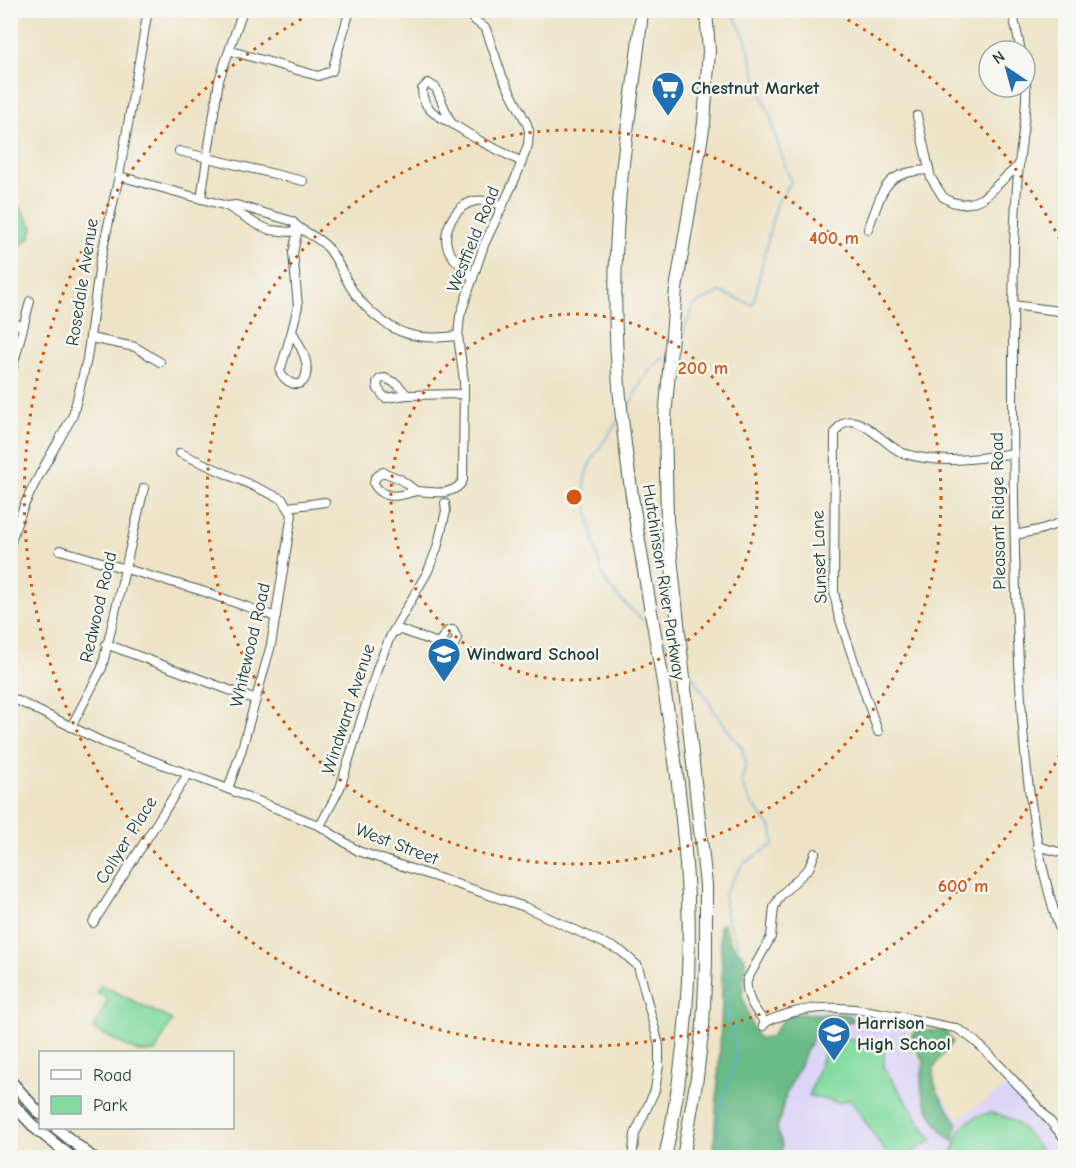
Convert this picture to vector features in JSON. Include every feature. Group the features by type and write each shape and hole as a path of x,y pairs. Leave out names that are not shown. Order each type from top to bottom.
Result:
{"highway":[{"name":"Hutchinson River Parkway","path":"642,10 622,173 616,257 620,394 624,434 681,811 687,881 689,934 682,1056 665,1158"},
{"name":"Hutchinson River Parkway","path":"683,1158 698,1077 706,964 706,885 665,493 667,376 676,289 704,123 709,51 706,10"},
{"path":"689,1158 697,1108 698,1077"}],"main road":[{"path":"10,1080 39,1113"},
{"path":"10,1101 36,1129 73,1158"},
{"path":"57,1129 93,1158"}],"street":[{"name":"Rosedale Avenue","path":"10,546 24,503 73,415 87,359 100,262 119,176 148,10"},
{"path":"201,199 219,80 231,51 243,10"},
{"path":"231,51 318,76 326,74 332,71 350,10"},
{"name":"Westfield Road","path":"416,491 444,492 456,489 463,480 464,381 458,336 460,316 484,245 528,145 527,123 502,76 486,29 462,10"},
{"path":"1012,10 1018,39"},
{"path":"451,123 436,88 428,83 422,89 422,98 435,115 522,162"},
{"name":"Pleasant Ridge Road","path":"1027,99 1015,225 1013,305 1014,535 1020,683 1029,799 1037,846 1065,947"},
{"path":"917,116 928,170 943,197 961,204 983,198 1019,165"},
{"path":"179,151 303,181"},
{"path":"868,229 883,194 895,177 911,171 928,170"},
{"path":"119,176 227,206 270,230 290,232 298,229"},
{"path":"473,278 448,249 446,236 449,226 454,216 465,205 476,201 489,201 503,205"},
{"path":"227,206 236,205 292,221 298,229 314,235 328,247 354,292 370,310 388,324 407,334 434,338 458,336"},
{"path":"292,331 306,366 304,381 298,384 286,382 280,371 298,306 293,253 298,229"},
{"path":"10,378 30,302"},
{"path":"1013,305 1065,312"},
{"path":"10,321 23,327"},
{"path":"90,338 135,347 160,362"},
{"path":"407,395 464,394"},
{"name":"Sunset Lane","path":"878,732 838,614 834,591 835,433 840,424 846,421 856,421 903,453 952,461 1013,453"},
{"path":"180,453 282,499 288,507 325,502"},
{"name":"Redwood Road","path":"70,727 102,668 144,488"},
{"name":"Windward Avenue","path":"320,826 340,788 378,666 393,632 428,570 437,549 446,511 445,503"},
{"name":"Whitewood Road","path":"228,789 271,645 292,514 288,507"},
{"path":"1014,535 1065,521"},
{"path":"60,550 199,590 276,617"},
{"path":"393,632 401,630 438,643"},
{"path":"106,644 256,700"},
{"name":"West Street","path":"10,697 103,742 320,826 358,850 525,907 621,951 638,966 657,1035 659,1065 655,1090 635,1134 632,1158"},
{"name":"Collyer Place","path":"93,923 188,774"},
{"path":"1037,846 1065,854"},
{"path":"815,854 809,868 781,894 774,907 771,937 747,980 746,986 750,1000 764,1024 801,1009 841,1008 956,1028 967,1034 993,1059 1031,1099 1065,1140"}],"shaded area":[{"name":"Harrison High School","path":"810,1010 845,1011 911,1024 905,1041 958,1118 1012,1084 1066,1143 1065,1158 728,1158 767,1040"}],"green space":[{"path":"14,200 33,227 30,238 11,252 11,203"},
{"path":"723,924 731,943 745,958 746,968 742,995 758,1038 771,1037 787,1014 843,1014 851,1016 853,1021 817,1029 786,1094 777,1129 782,1144 781,1157 712,1158 722,1008 719,926"},
{"path":"101,985 172,1020 156,1051 136,1051 93,1029 108,999 96,993"},
{"path":"919,1030 945,1031 953,1042 936,1064 934,1079 939,1095 957,1123 954,1141 937,1124 924,1096 921,1081 924,1062 912,1040 912,1034"},
{"path":"838,1035 884,1049 884,1068 932,1140 906,1157 889,1157 850,1099 840,1103 809,1096 828,1041"},
{"path":"990,1113 1009,1118 1016,1123 1046,1157 950,1157 962,1128 974,1118"}],"waterway":[{"path":"676,351 694,305 720,292 753,305 776,204 791,182 774,133 771,117 759,89 746,39 731,10"},
{"path":"627,408 651,368 664,358"},
{"path":"617,422 586,472 586,499 595,547 606,582 620,599 648,625"},
{"path":"660,637 675,653"},
{"path":"689,671 719,718 742,748 746,763 741,783 752,804 772,829 774,844 743,864 724,894 727,919 737,943 730,967 727,1009 737,1056 718,1117 721,1147 717,1158"}],"place":[{"name":"Chestnut Market","path":"668,117"},
{"name":"Windward School","path":"444,683"},
{"name":"Harrison High School","path":"834,1062"}]}
